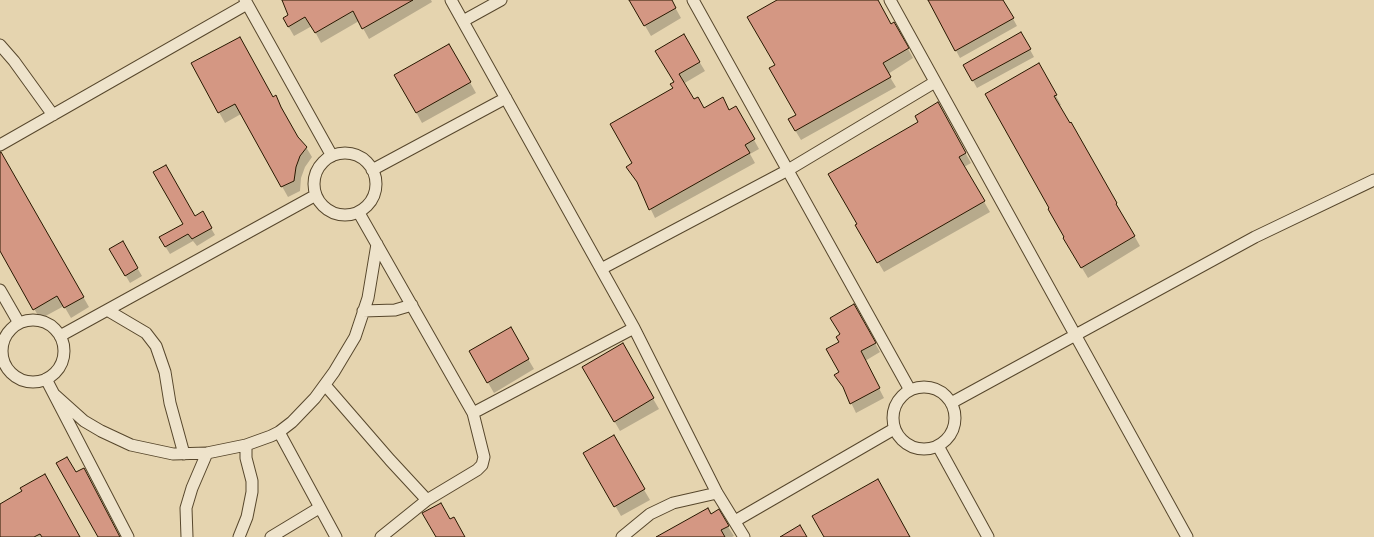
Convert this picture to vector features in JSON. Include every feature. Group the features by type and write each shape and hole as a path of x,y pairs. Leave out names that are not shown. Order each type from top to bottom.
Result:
{"street":[{"path":"452,0 634,328 717,493 744,537"},
{"path":"463,21 501,0"},
{"path":"694,0 910,390"},
{"path":"890,0 1187,537"},
{"path":"0,145 246,2 332,156"},
{"path":"0,45 14,61 53,115"},
{"path":"601,269 788,170 936,82"},
{"path":"372,170 506,98"},
{"path":"345,153 357,155 367,162 374,173 377,184 374,196 368,206 359,213 346,216 334,213 324,207 316,195 314,185 316,174 323,163 332,156 345,153"},
{"path":"950,403 1255,237 1374,180"},
{"path":"60,336 316,195"},
{"path":"359,213 473,413 484,456 482,465 476,470 427,500 381,537"},
{"path":"55,395 84,421 101,432 131,445 173,454 208,453 246,445 279,432 292,422 315,398 334,372 355,337 368,298 377,244"},
{"path":"0,290 19,323"},
{"path":"363,310 395,310 412,305"},
{"path":"107,310 146,333 156,346 164,372 170,404 184,454"},
{"path":"32,320 44,322 54,328 60,336 64,350 62,363 56,373 46,379 34,382 21,380 3,369 1,352 3,341 10,329 19,323 32,320"},
{"path":"473,413 634,328"},
{"path":"46,379 128,537"},
{"path":"325,385 427,500"},
{"path":"923,386 935,389 945,395 953,406 955,417 953,430 946,440 938,446 925,449 912,447 902,441 894,429 892,419 894,408 901,396 910,390 923,386"},
{"path":"735,521 894,429"},
{"path":"279,432 336,537"},
{"path":"239,537 247,517 252,492 252,481 246,458 246,445"},
{"path":"938,446 988,537"},
{"path":"187,537 186,508 192,488 208,453"},
{"path":"622,537 650,514 673,503 717,493"},
{"path":"272,537 319,508"}],"building":[{"path":"282,0 413,0 362,29 353,11 315,33 305,17 288,27 283,18 288,15"},
{"path":"629,0 672,0 676,8 644,26"},
{"path":"777,0 878,0 891,24 894,22 909,48 883,63 891,77 795,131 788,119 796,115 769,68 775,65 747,17"},
{"path":"928,0 1003,0 1014,18 955,51"},
{"path":"1021,32 1031,49 972,81 963,65"},
{"path":"684,34 700,62 679,74 694,99 698,97 704,108 723,97 729,110 736,106 755,139 745,145 750,153 649,210 637,182 626,167 632,163 610,124 673,88 670,84 674,82 655,51"},
{"path":"240,37 273,97 276,95 298,137 307,147 300,156 296,167 294,181 281,187 235,104 218,113 191,63"},
{"path":"449,44 471,82 416,113 394,75"},
{"path":"1039,63 1057,95 1054,96 1070,123 1071,122 1135,236 1081,268 1063,238 1064,237 1048,209 1049,208 985,94"},
{"path":"938,102 966,153 959,157 985,201 877,263 855,225 857,224 828,174 918,122 915,116"},
{"path":"0,152 84,297 64,308 57,296 33,310 0,251"},
{"path":"166,165 195,216 203,211 212,228 192,239 188,234 165,247 159,237 183,224 153,172"},
{"path":"123,241 138,268 125,276 109,249"},
{"path":"854,304 876,343 861,351 880,388 850,404 843,387 834,375 839,372 826,349 839,342 836,337 840,334 830,318"},
{"path":"511,327 529,359 487,383 469,351"},
{"path":"623,343 654,398 614,422 582,367"},
{"path":"614,435 645,489 614,507 583,453"},
{"path":"67,457 76,472 84,468 120,537 98,537 56,463"},
{"path":"45,474 80,537 42,537 40,534 34,537 0,537 0,504 22,491 20,488"},
{"path":"878,479 910,537 824,537 812,516"},
{"path":"441,503 450,519 454,517 465,537 436,537 422,513"},
{"path":"708,508 711,514 719,509 729,526 721,530 725,537 656,537"},
{"path":"800,525 807,537 780,537"}]}
